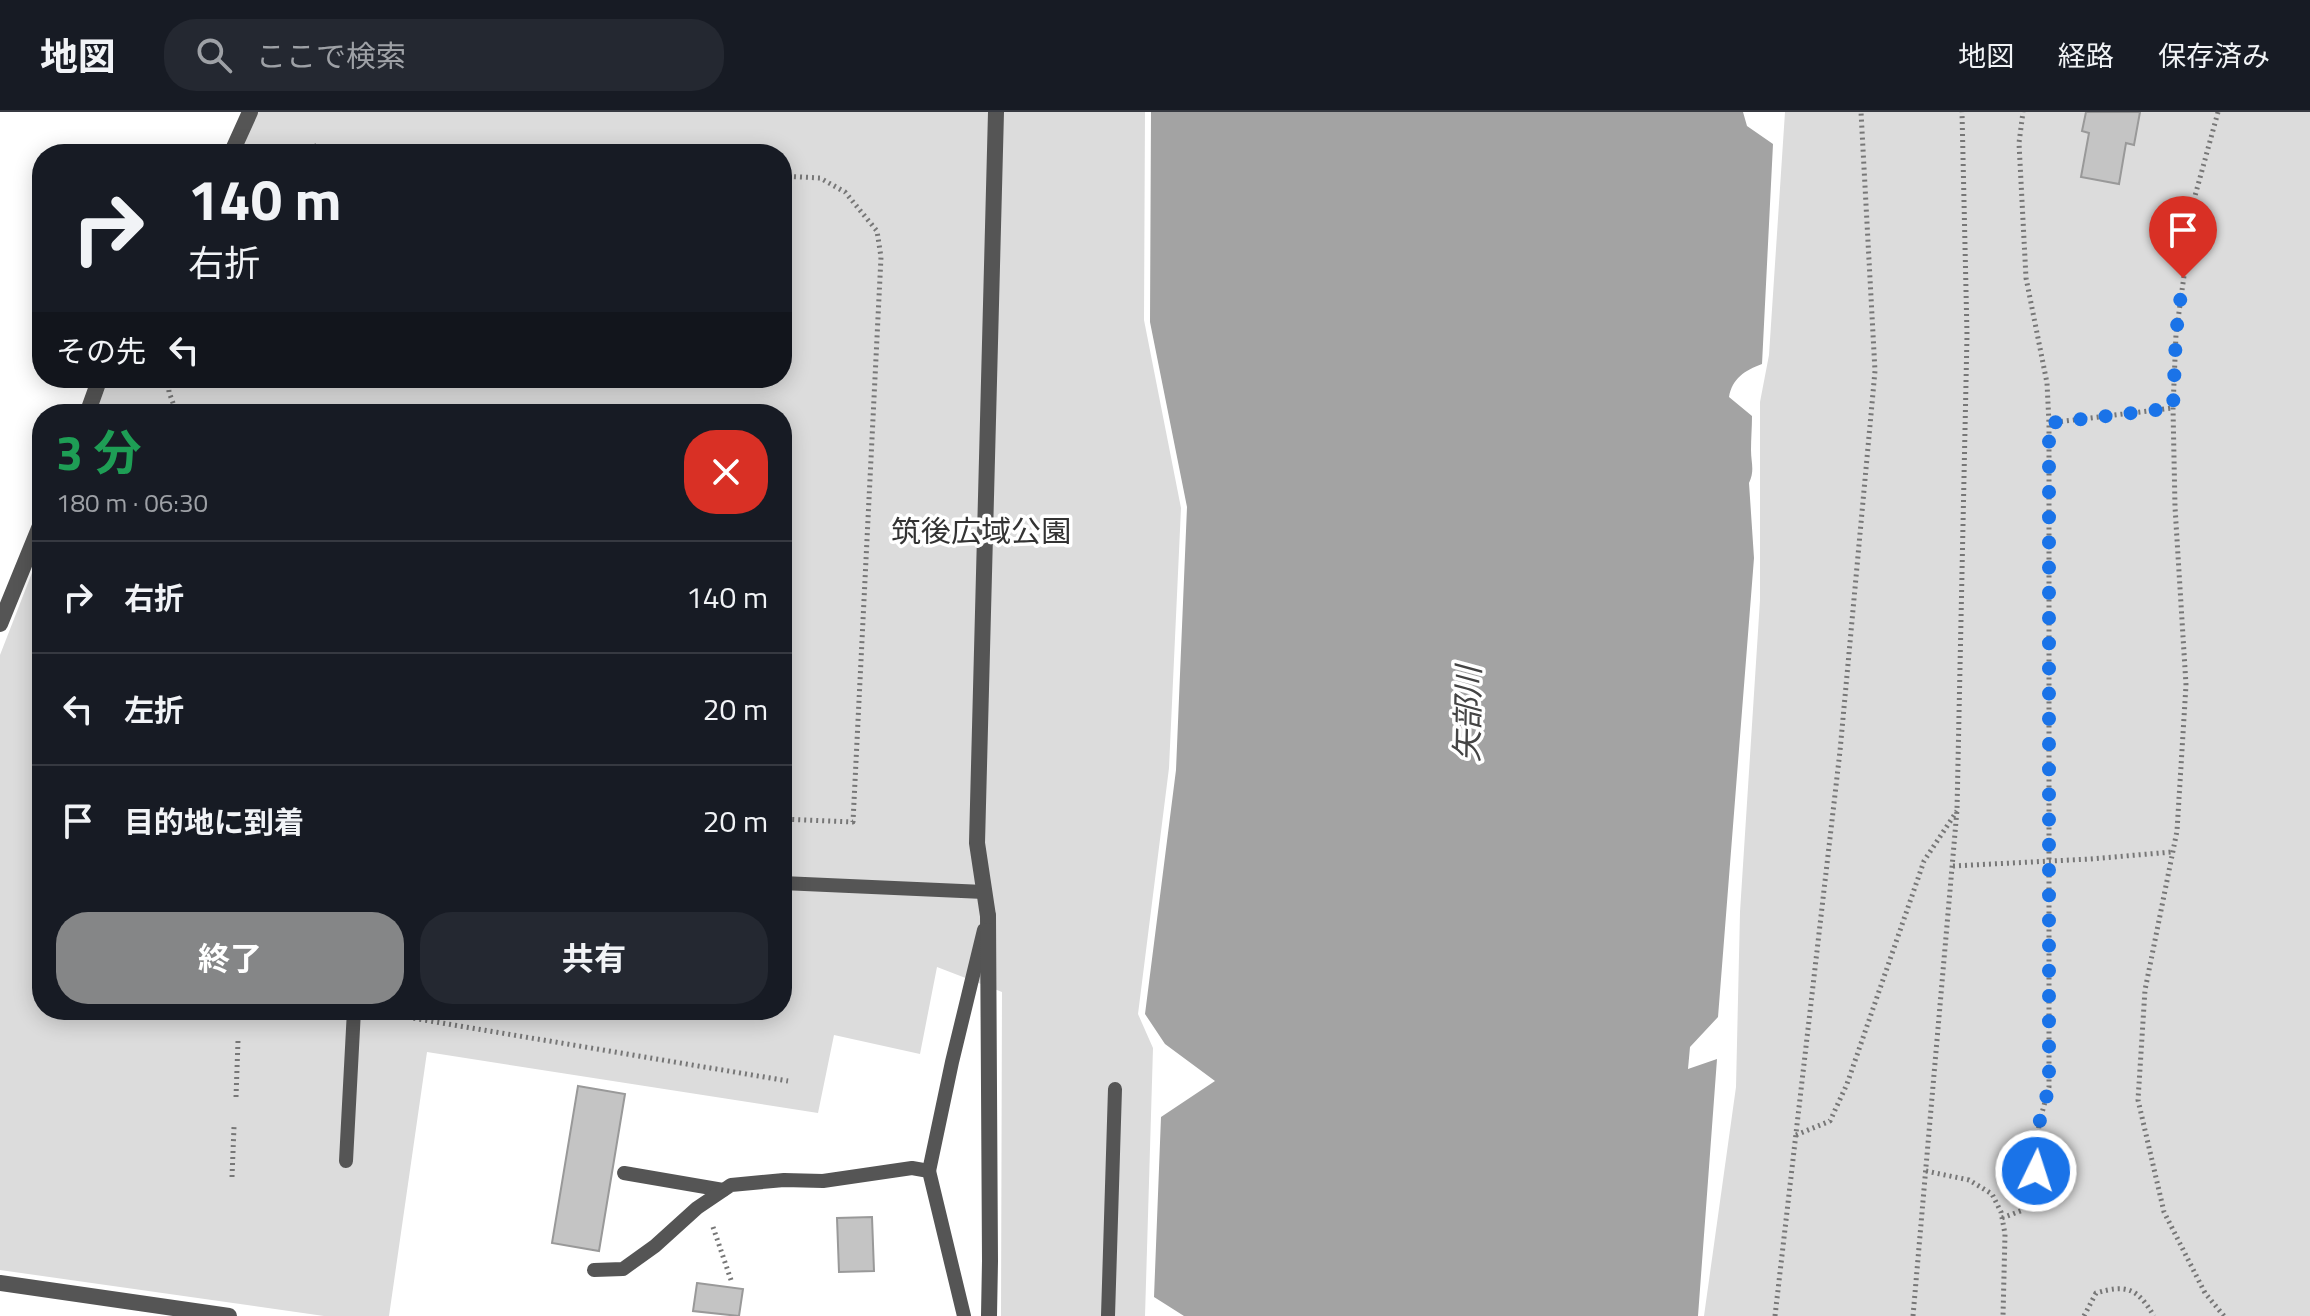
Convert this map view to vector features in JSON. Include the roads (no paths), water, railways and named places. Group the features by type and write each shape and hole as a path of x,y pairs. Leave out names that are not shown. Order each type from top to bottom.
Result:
{"street":[{"path":"236,144 250,112"},
{"path":"989,1316 988,916 977,843 996,112"},
{"path":"0,624 32,546"},
{"path":"0,1283 229,1316"}],"lane":[{"path":"792,883 984,892"},
{"path":"964,1316 929,1171 988,916"},
{"path":"346,1161 353,1020"},
{"path":"1108,1316 1115,1089"},
{"path":"594,1270 623,1269 655,1246 702,1204 731,1185 784,1180 823,1181 912,1168 929,1171"},
{"path":"624,1173 723,1190"}],"water":[{"name":"矢部川","path":"1151,112 1743,112 1747,126 1773,144 1762,364 1740,376 1729,397 1752,416 1752,470 1749,483 1754,558 1718,1017 1690,1047 1688,1069 1717,1059 1698,1316 1184,1316 1154,1297 1161,1117 1215,1081 1165,1044 1145,1014 1176,770 1187,507 1150,322"}],"park label":[{"name":"筑後広域公園","path":"981,531"}]}
